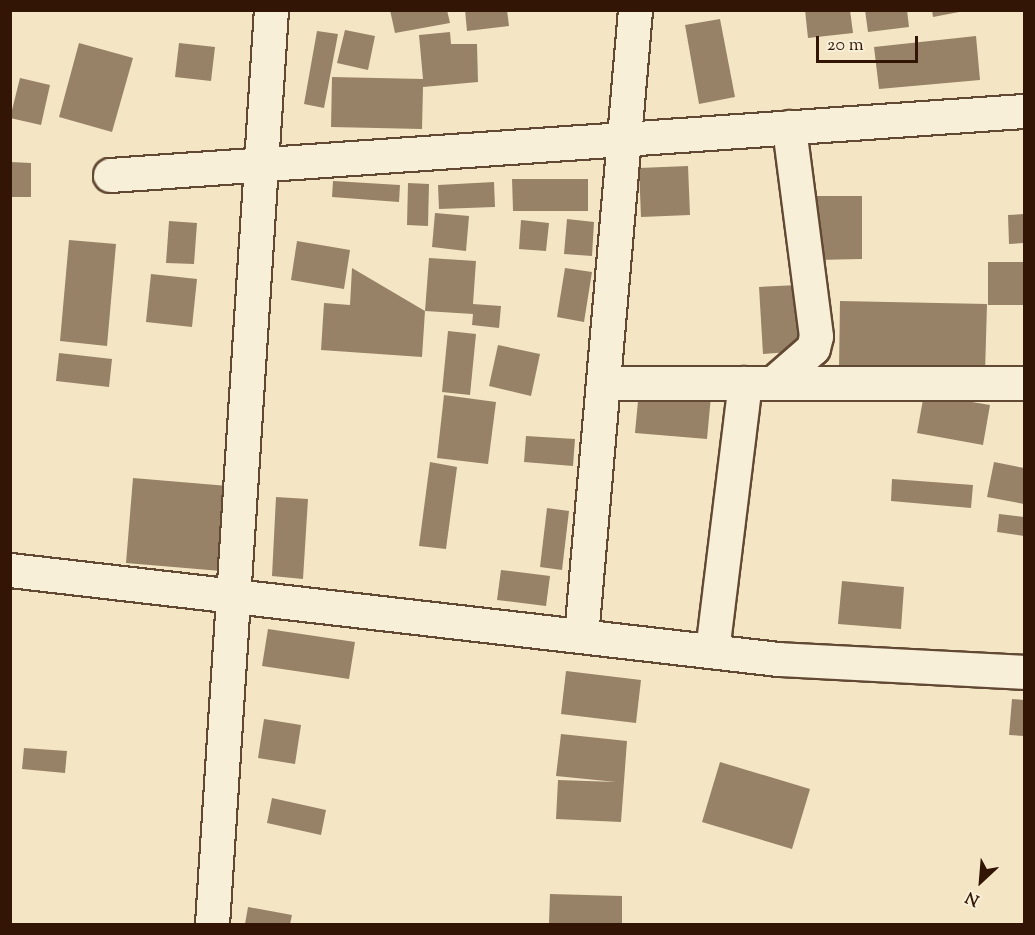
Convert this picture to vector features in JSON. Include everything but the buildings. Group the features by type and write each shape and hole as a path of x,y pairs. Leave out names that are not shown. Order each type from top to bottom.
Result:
{"street":[{"path":"212,924 271,10"},
{"path":"581,636 635,10"},
{"path":"110,175 1024,111"},
{"path":"712,651 759,383 813,348 816,336 789,127"},
{"path":"603,383 1024,382"},
{"path":"10,570 712,651 1024,672"}]}
